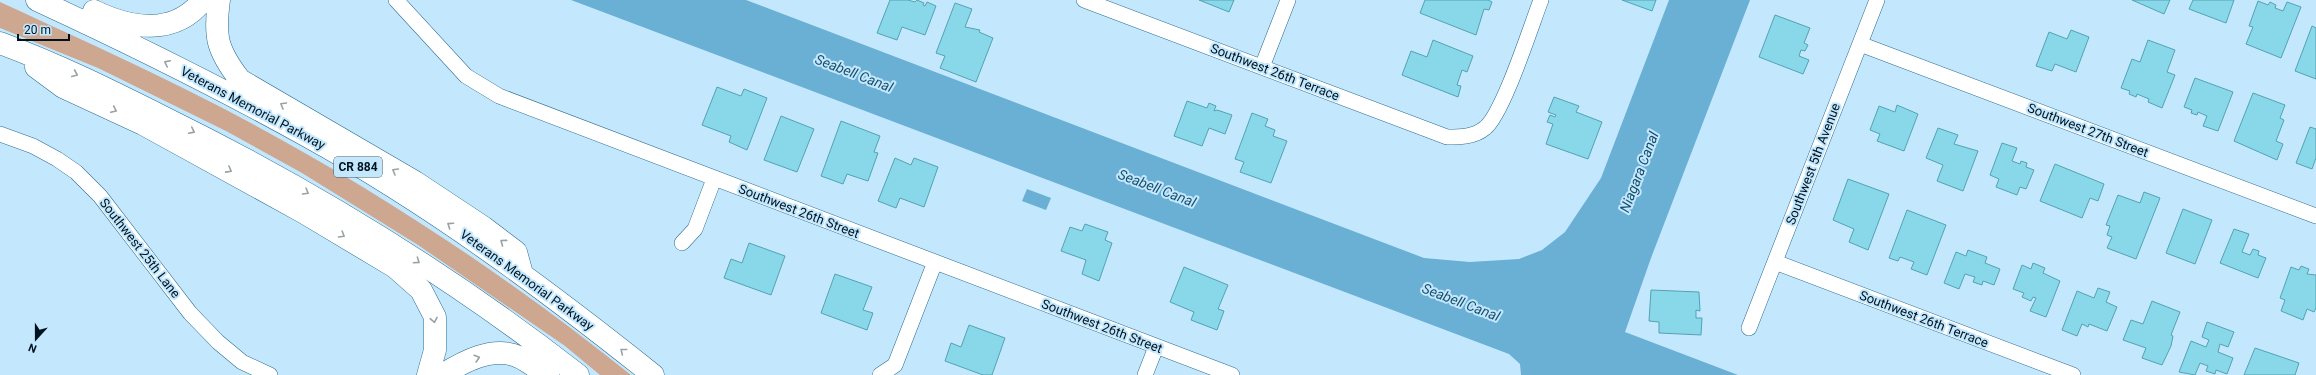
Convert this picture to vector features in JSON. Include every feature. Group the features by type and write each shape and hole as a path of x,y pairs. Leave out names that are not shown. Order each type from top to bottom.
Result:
{"highway":[{"name":"Veterans Memorial Parkway","path":"37,0 180,69 308,136 425,208 522,274 592,326 653,375"},
{"path":"71,0 114,21 136,26 156,26 194,12 203,0"},
{"path":"219,0 216,25 218,44 228,64 240,80 415,182 483,227 516,252 522,274"},
{"path":"5,45 63,87 143,124 303,212 394,267 421,290 434,317 435,350 428,375"},
{"path":"5,45 90,80 230,150 308,193 389,242 440,276 578,375"},
{"path":"442,375 463,363 481,356 500,354 518,356 548,375"}],"street":[{"name":"Southwest 26th Street","path":"396,0 466,76 487,89 519,105 1232,375"},
{"name":"Southwest 26th Terrace","path":"1084,0 1447,137 1468,137 1486,128 1498,111 1541,0"},
{"path":"1262,68 1288,0"},
{"name":"Southwest 5th Avenue","path":"1749,328 1877,0"},
{"name":"Southwest 27th Street","path":"1860,44 2316,216"},
{"name":"Southwest 25th Lane","path":"0,134 33,146 57,159 76,172 100,196 190,313 242,362 270,375"},
{"path":"682,243 695,229 714,179"},
{"path":"880,375 895,365 935,262"},
{"name":"Southwest 26th Terrace","path":"1774,262 2073,375"},
{"path":"1145,375 1156,347"}],"shaded area":[{"path":"0,2 187,90 246,120 360,185 472,257 579,334 631,375 600,375 565,346 418,245 302,173 226,131 98,68 0,28"}],"water":[{"path":"571,0 746,0 1424,258 1470,262 1519,259 1542,250 1565,232 1601,178 1669,0 1750,0 1651,258 1625,332 1738,375 1521,375 1520,364 1509,354"},
{"path":"1027,189 1051,198 1046,210 1022,201"}],"building":[{"path":"890,0 908,0 915,2 917,0 924,3 923,5 925,6 927,2 936,6 925,35 902,27 897,40 877,33"},
{"path":"1199,0 1234,0 1229,12"},
{"path":"1425,0 1488,0 1492,2 1489,10 1484,9 1476,35 1420,13"},
{"path":"1622,0 1656,0 1652,11"},
{"path":"2132,0 2170,0 2164,14"},
{"path":"2193,0 2234,0 2226,23 2189,9"},
{"path":"2258,1 2268,5 2270,2 2276,5 2275,8 2283,11 2287,2 2301,7 2281,58 2246,44 2253,27 2249,26"},
{"path":"955,3 972,9 965,27 980,30 979,32 993,38 976,82 940,68 945,56 936,53"},
{"path":"1775,15 1810,28 1804,43 1808,45 1805,51 1801,50 1799,56 1809,60 1803,74 1759,57"},
{"path":"2312,26 2316,28 2316,79 2295,71"},
{"path":"2071,30 2089,37 2076,72 2055,64 2052,71 2036,66 2049,32 2067,39"},
{"path":"1433,40 1473,56 1467,72 1462,70 1457,85 1461,86 1458,97 1402,75 1411,51 1427,57"},
{"path":"2148,40 2175,50 2167,72 2175,75 2162,108 2148,102 2149,99 2137,94 2136,97 2129,94 2130,91 2121,88 2132,59 2140,62"},
{"path":"2195,78 2233,92 2218,131 2203,126 2207,116 2198,112 2197,115 2191,113 2192,110 2184,107"},
{"path":"717,87 741,96 744,89 767,98 747,150 729,142 731,136 702,125"},
{"path":"2253,93 2285,105 2280,118 2284,120 2276,141 2283,144 2277,160 2234,141"},
{"path":"1554,97 1579,106 1576,112 1602,122 1588,159 1546,144 1553,124 1547,122 1550,115 1555,117 1556,115 1548,112"},
{"path":"1187,101 1207,108 1209,103 1216,106 1214,111 1217,110 1232,115 1225,134 1209,128 1202,146 1174,136"},
{"path":"1897,105 1918,114 1904,151 1877,141 1880,134 1870,130 1879,106 1895,112"},
{"path":"1252,113 1268,119 1265,126 1275,130 1273,136 1287,141 1271,183 1240,172 1244,162 1235,159"},
{"path":"781,116 814,129 797,172 764,160"},
{"path":"841,121 880,136 874,152 878,153 868,181 847,174 843,184 821,176"},
{"path":"2310,127 2316,129 2316,158 2312,169 2296,163"},
{"path":"1938,128 1958,135 1954,144 1978,151 1963,191 1937,181 1943,165 1926,158"},
{"path":"2002,143 2017,148 2012,161 2020,164 2021,161 2027,163 2026,167 2034,170 2026,189 2020,187 2017,195 1996,187 1999,179 1990,175"},
{"path":"895,158 911,165 914,158 938,167 924,207 900,198 896,208 878,201"},
{"path":"2055,164 2104,184 2098,201 2090,198 2082,218 2040,201"},
{"path":"1848,179 1889,194 1868,250 1849,242 1854,229 1833,220"},
{"path":"2144,192 2160,198 2136,259 2107,248 2112,237 2107,235 2110,226 2106,225 2118,195 2140,203"},
{"path":"2183,209 2212,220 2195,264 2166,253"},
{"path":"1907,210 1946,225 1927,275 1911,269 1914,262 1900,257 1898,261 1889,258"},
{"path":"1085,224 1108,232 1105,240 1112,243 1099,281 1082,274 1086,260 1061,251 1070,227 1082,231"},
{"path":"2234,229 2249,234 2242,252 2250,255 2253,249 2259,251 2258,255 2266,258 2258,278 2220,263"},
{"path":"749,243 785,256 771,295 724,278 731,259 742,263"},
{"path":"1968,250 1987,257 1985,263 2000,269 1994,285 1983,281 1982,285 1973,282 1975,277 1965,274 1959,289 1944,283 1956,252 1966,256"},
{"path":"2033,263 2045,268 2043,273 2060,281 2046,317 2030,311 2036,298 2033,297 2031,301 2022,297 2024,293 2013,289 2022,265 2031,269"},
{"path":"2301,266 2309,269 2307,274 2316,275 2316,308 2314,312 2307,309 2303,320 2281,311 2285,300 2280,298 2291,267 2299,270"},
{"path":"1184,267 1228,285 1218,309 1224,311 1217,330 1191,320 1194,312 1170,302"},
{"path":"835,274 872,287 863,310 873,313 867,330 821,313"},
{"path":"2098,288 2110,292 2106,302 2117,307 2107,331 2089,324 2088,327 2082,324 2077,336 2062,330 2077,291 2094,298"},
{"path":"1651,290 1699,292 1700,311 1696,310 1696,318 1702,318 1701,335 1659,333 1659,322 1649,321"},
{"path":"2152,301 2180,312 2171,335 2173,336 2171,346 2162,365 2142,358 2146,348 2123,340 2131,320 2143,324"},
{"path":"2207,322 2234,332 2228,347 2220,344 2218,352 2233,358 2227,374 2216,370 2215,374 2206,371 2208,366 2200,363 2195,375 2179,372 2191,341 2206,347 2209,340 2202,337"},
{"path":"969,325 1005,338 992,375 983,375 945,361 951,343 961,347"},
{"path":"2255,348 2299,363 2295,375 2244,375"}],"water label":[{"name":"Seabell Canal","path":"854,73"},
{"name":"Niagara Canal","path":"1639,172"},
{"name":"Seabell Canal","path":"1157,188"},
{"name":"Seabell Canal","path":"1461,302"}]}
